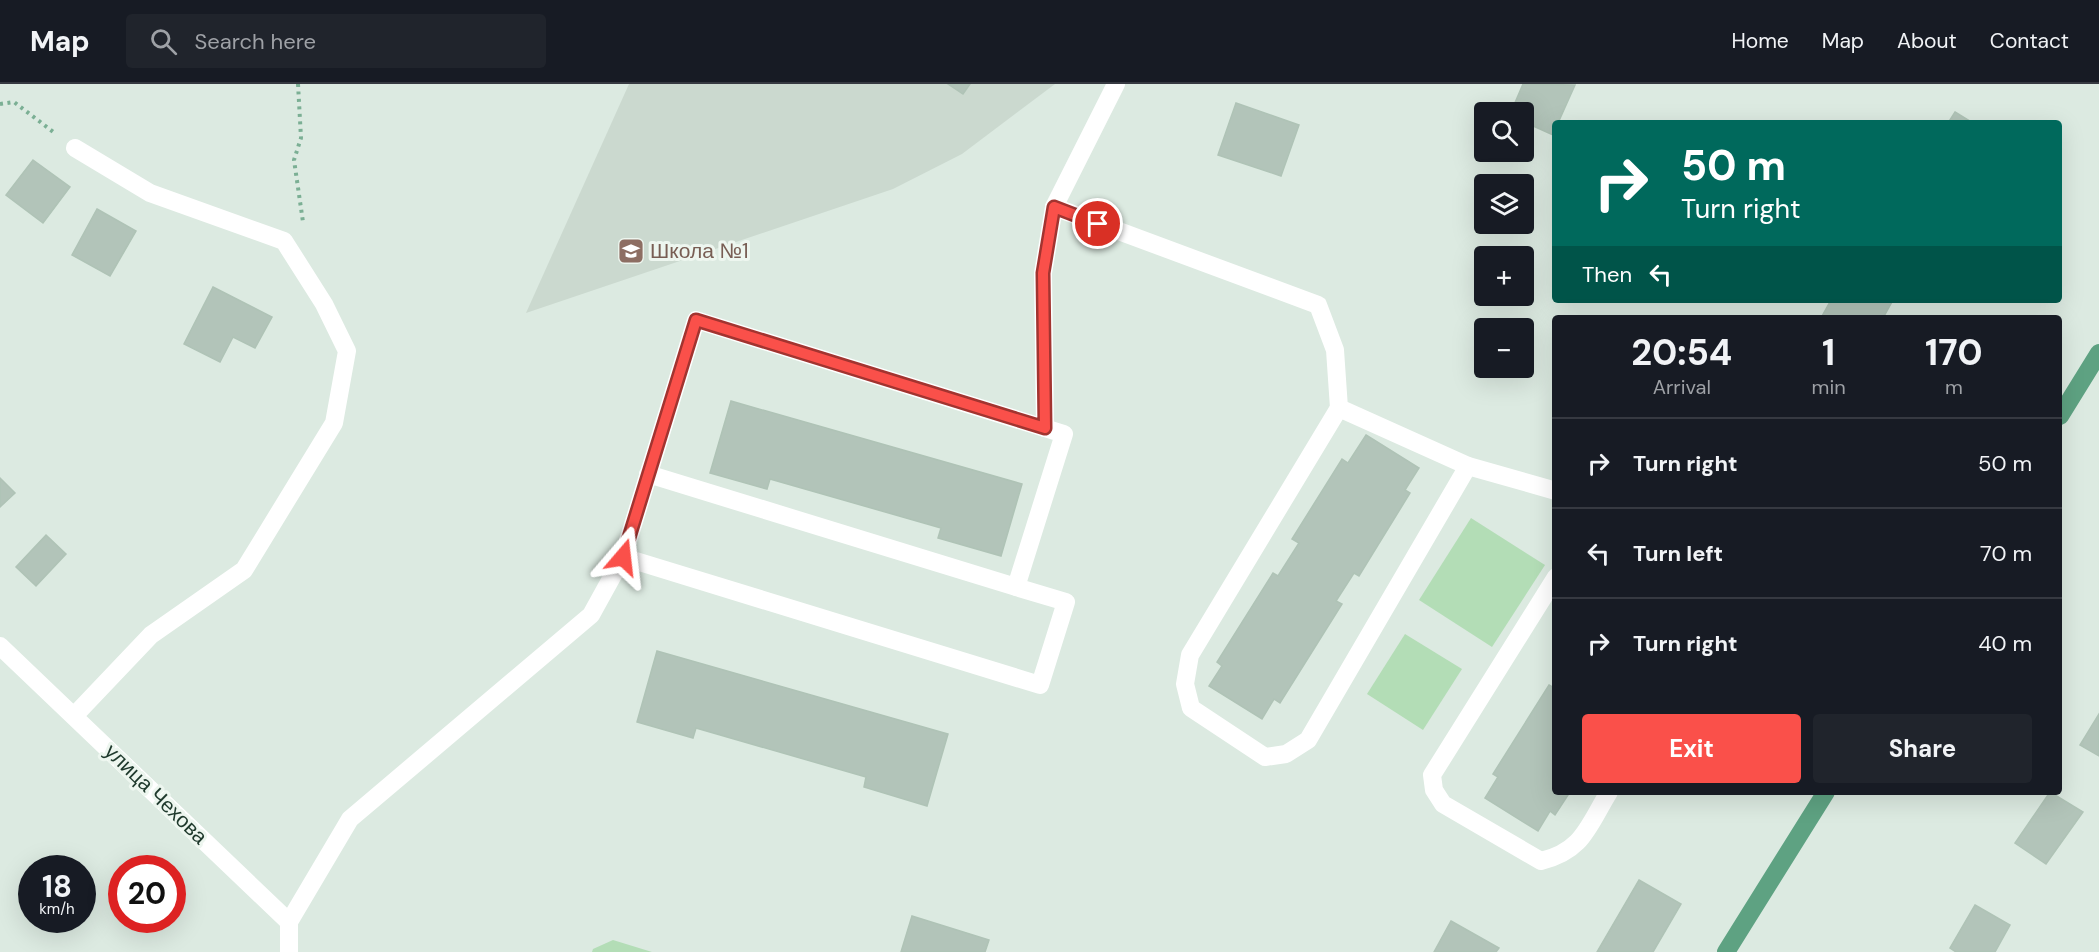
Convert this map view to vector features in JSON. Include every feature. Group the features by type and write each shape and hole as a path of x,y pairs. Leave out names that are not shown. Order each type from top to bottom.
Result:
{"main road":[{"path":"2062,413 2099,352"},
{"path":"1726,952 1824,795"}],"street":[{"path":"1045,428 1043,273 1054,207 1116,84"},
{"path":"74,716 151,635 244,570 334,423 347,351 324,304 284,241 150,193 75,148"},
{"path":"1054,207 1318,305 1335,350 1339,408 1190,655 1185,684 1191,708 1265,757 1286,754 1308,740 1468,466"},
{"path":"289,952 289,922 350,819 591,615 623,557 696,320 1064,434 1016,587"},
{"path":"1339,408 1468,466 1552,490"},
{"path":"623,557 1040,685 1066,602 648,474"},
{"path":"1552,583 1432,775 1434,790 1443,804 1541,861 1559,856 1577,845 1607,795"},
{"name":"улица Чехова","path":"0,646 289,922"}],"path":[{"path":"298,84 300,138 294,160 304,230"},
{"path":"0,104 14,102 75,148"}],"shaded area":[{"name":"Школа №1","path":"629,84 1055,84 962,154 893,189 526,313"}],"green space":[{"path":"1471,518 1545,565 1492,647 1419,600"},
{"path":"1405,634 1462,669 1423,730 1367,694"},
{"path":"613,940 652,952 592,952 593,949"}],"building":[{"path":"948,84 970,84 963,94"},
{"path":"1523,84 1575,85 1559,120 1552,120 1552,135 1534,126 1534,102 1515,102"},
{"path":"1236,103 1299,125 1281,176 1218,155"},
{"path":"1955,112 1968,120 1950,120"},
{"path":"33,160 70,187 43,223 6,195"},
{"path":"97,209 136,231 110,276 72,255"},
{"path":"213,287 272,317 255,348 233,337 220,362 184,344"},
{"path":"1829,303 1891,303 1885,315 1823,315"},
{"path":"731,401 1022,484 1001,556 938,538 941,528 770,479 767,489 710,473"},
{"path":"1366,435 1419,468 1405,490 1410,493 1359,576 1354,573 1336,601 1342,604 1280,703 1274,699 1262,719 1209,686 1222,666 1217,662 1273,573 1278,576 1299,543 1292,539 1342,459 1348,463"},
{"path":"0,478 15,493 0,507"},
{"path":"46,535 66,554 36,586 16,567"},
{"path":"657,651 948,734 927,806 864,787 866,777 696,728 693,738 637,722"},
{"path":"1549,685 1552,687 1552,795 1568,795 1555,815 1550,811 1538,831 1485,798 1498,777 1493,774"},
{"path":"2099,714 2099,756 2080,745"},
{"path":"2048,795 2055,795 2083,812 2046,864 2015,843"},
{"path":"1639,880 1681,904 1653,952 1597,952"},
{"path":"1975,905 2010,925 1995,952 1956,952 1950,948"},
{"path":"912,916 989,940 985,952 901,952"},
{"path":"1451,921 1499,948 1496,952 1434,952"}],"place":[{"name":"Школа №1","path":"631,251"}],"route":[{"path":"623,557 696,320 1045,428 1043,273 1054,207 1098,224"}]}
